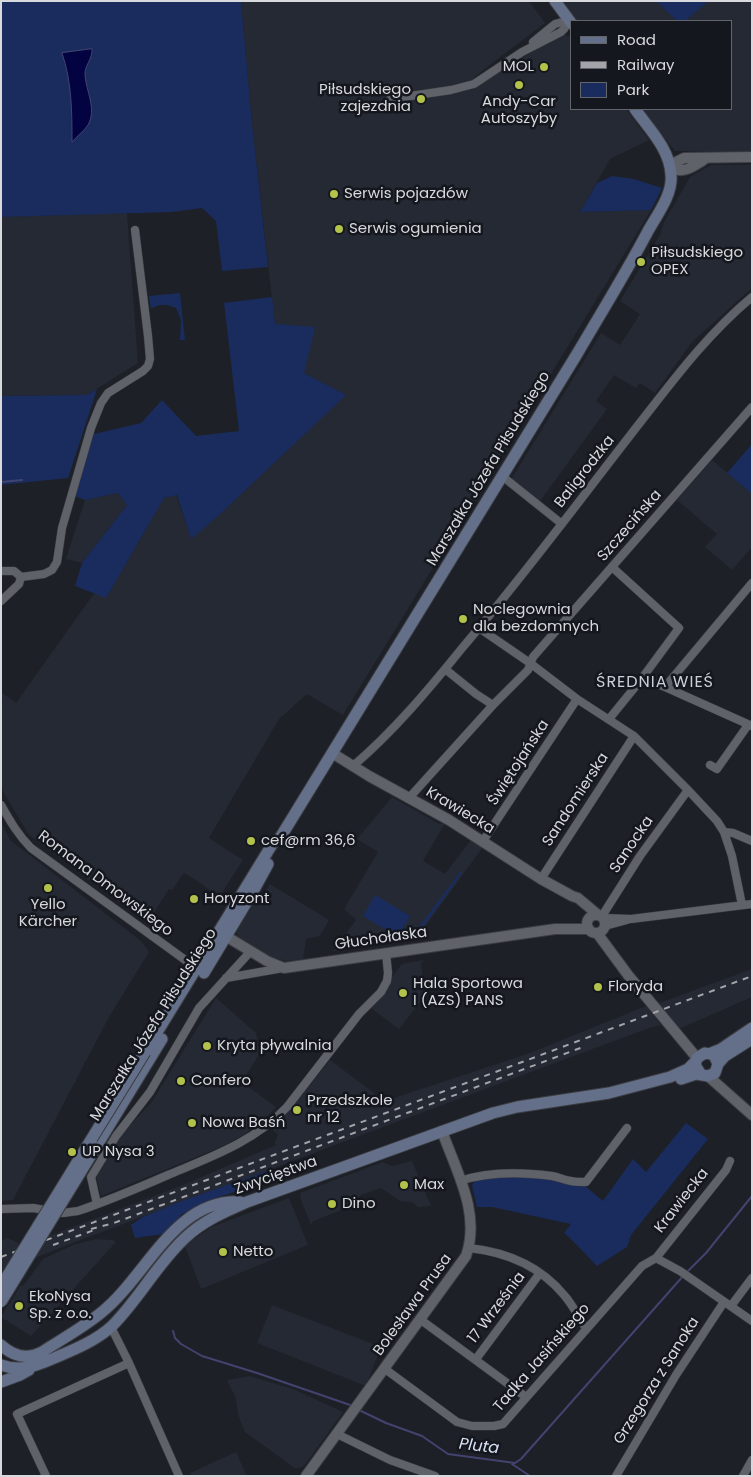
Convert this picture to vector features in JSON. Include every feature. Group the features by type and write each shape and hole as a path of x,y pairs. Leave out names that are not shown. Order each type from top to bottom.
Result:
{"main road":[{"path":"555,1 570,22"},
{"name":"Marszałka Józefa Piłsudskiego","path":"1,1302 222,934 273,842 280,838 613,295 667,195 671,180 670,167 665,152 636,110"},
{"path":"752,1028 721,1049 702,1054 696,1060 696,1068 704,1074 715,1073 725,1056 752,1039"},
{"path":"711,1053 716,1058 718,1065"},
{"name":"Marszałka Józefa Piłsudskiego","path":"1,1286 149,1054"},
{"name":"Zwycięstwa","path":"1,1365 15,1369 34,1366 88,1342 111,1327 183,1239 201,1224 247,1202 493,1113 517,1107 609,1093 670,1077 688,1069 696,1060"},
{"name":"Zwycięstwa","path":"609,1093 622,1094 642,1091 656,1088 690,1075 704,1074"},
{"path":"1,1345 16,1356 33,1356 42,1352 102,1312 120,1294 175,1229 195,1214 212,1206 233,1202 247,1202"},
{"path":"1,1382 20,1375 34,1366"}],"street":[{"path":"390,98 469,86 522,52 555,24 570,22"},
{"path":"665,152 684,158 752,157"},
{"path":"684,158 670,167 676,170 688,169"},
{"path":"667,195 688,169 705,159"},
{"path":"1,571 14,571 21,577 44,574 52,570 57,562 62,528 90,428 101,403 108,393 143,372 148,366 150,353 147,320 135,230"},
{"name":"Baligrodzka","path":"353,766 381,740 445,669 680,373 711,337 752,297"},
{"name":"Szczecińska","path":"409,798 493,705 528,670 532,657 752,407"},
{"path":"502,476 562,524"},
{"path":"609,719 679,628 612,567"},
{"path":"1,601 19,584 21,577"},
{"path":"666,688 752,583"},
{"path":"479,628 530,663 577,699 634,736 688,790 717,821 724,832 732,856 742,905"},
{"path":"445,669 493,705"},
{"path":"640,681 649,681 750,726 717,769 710,765"},
{"name":"Świętojańska","path":"483,842 577,699"},
{"name":"Sandomierska","path":"541,879 634,736"},
{"name":"Krawiecka","path":"332,753 449,820 541,879 578,898 605,933 618,960 696,1060"},
{"name":"Sanocka","path":"597,922 640,856 688,790"},
{"name":"Romana Dmowskiego","path":"1,805 12,825 31,848 200,971"},
{"path":"724,832 733,833 752,841"},
{"name":"Głuchołaska","path":"284,968 597,922 752,904"},
{"path":"222,934 250,952 276,966 284,968"},
{"name":"Marszałka Józefa Piłsudskiego","path":"98,1204 91,1177 116,1136 150,1092 199,1008 250,952"},
{"path":"1,1209 33,1208 63,1213 78,1211 227,1151 267,1126 297,1094 358,1014 381,992 387,981 386,953"},
{"path":"226,978 284,968"},
{"path":"718,1065 721,1076 738,1103"},
{"path":"704,1074 752,1115"},
{"path":"460,1181 479,1175 532,1174 586,1182 627,1128"},
{"name":"Bolesława Prusa","path":"306,1476 459,1268 469,1248 471,1232 470,1208 442,1131"},
{"name":"Krawiecka","path":"656,1258 726,1170 730,1161"},
{"path":"469,1248 494,1251 520,1260 540,1273 565,1296 586,1328"},
{"path":"656,1258 680,1271 752,1321"},
{"name":"Tadka Jasińskiego","path":"385,1369 456,1422 472,1426 503,1424 642,1266 656,1258"},
{"name":"17 Września","path":"476,1359 540,1273"},
{"name":"Grzegorza z Sanoka","path":"616,1476 676,1375 728,1304 752,1278"},
{"name":"17 Września","path":"421,1320 526,1397"},
{"path":"111,1327 179,1476"},
{"path":"46,1476 17,1414 129,1363"},
{"path":"337,1434 390,1460 435,1476"},
{"path":"743,1476 752,1460"}],"shaded area":[{"path":"241,1 529,1 545,23 474,77 475,86 552,40 564,35 570,36 570,110 627,110 649,140 610,159 580,212 651,210 343,715 307,694 279,719 209,838 243,860 219,897 184,873 172,890 169,889 147,923 29,835 1,788 1,692 16,703 95,592 106,598 164,498 176,495 191,538 217,517 345,395 304,373 275,324 252,124"},
{"path":"562,1 656,1 676,20 576,20"},
{"path":"709,1 752,1 752,152 675,151 643,110 733,110 733,20 686,20"},
{"path":"92,49 85,72 91,106 90,119 88,125 72,142 70,86 62,53"},
{"path":"711,165 752,165 752,288 692,342 655,393 640,383 636,388 614,375 596,401 607,409 535,508 507,486 601,333 620,345 640,314 620,301 660,235 664,222 690,177"},
{"path":"127,213 138,363 87,395 1,396 1,217"},
{"path":"712,460 752,494 752,547 732,570 705,547 717,534 677,500"},
{"path":"118,493 127,505 82,563 66,559 85,500"},
{"path":"392,797 439,824 445,823 423,861 445,874 471,840 483,847 416,939 333,951 356,920 344,909 378,852 357,839"},
{"path":"1,822 10,840 141,941 149,952 109,1017 13,1200 1,1201"},
{"path":"270,884 329,920 320,936 306,939 303,959 287,961 274,958 238,936 236,930"},
{"name":"Hala Sportowa I (AZS) PANS","path":"424,960 421,964 425,996 399,1029 371,1008 377,1003 402,964"},
{"path":"752,969 752,997 679,1029 657,1004"},
{"path":"216,998 256,1033 260,1053 242,1082 276,1107 265,1120 226,1145 101,1196 96,1175 119,1137 151,1103"},
{"path":"646,1006 661,1025 1,1271 1,1241 7,1238 17,1242 20,1247 178,1187 276,1145 275,1142 278,1135 272,1129 295,1104 330,1060 385,1101 530,1053"},
{"path":"412,1161 431,1206 418,1207 412,1202 400,1201 381,1188 361,1195 352,1206 313,1221 311,1225 300,1193 383,1162 392,1166"},
{"path":"289,1198 308,1245 201,1289 185,1246 211,1227"},
{"path":"96,1239 113,1240 116,1242 31,1336 1,1317 21,1285 23,1286 43,1259 73,1245"},
{"path":"272,1305 381,1347 366,1386 257,1343"},
{"path":"250,1376 293,1389 343,1412 304,1466 296,1469 245,1432 238,1415 236,1398 227,1380"},
{"path":"236,1452 247,1476 191,1476 190,1473"}],"green space":[{"path":"1,1 241,1 268,267 222,271 216,221 202,208 172,212 1,217"},
{"path":"656,1 709,1 686,20 676,20"},
{"path":"612,176 634,179 662,188 651,210 580,212 597,183"},
{"path":"180,293 185,340 180,340 181,320 176,308 163,305 151,309 149,296"},
{"path":"272,297 275,324 315,327 304,373 346,395 217,517 191,539 177,495 164,498 106,598 75,586 82,563 127,505 118,493 85,500 75,496 94,434 141,423 162,400 196,436 239,431 224,303"},
{"path":"97,389 68,478 1,485 1,396 87,395"},
{"path":"752,444 752,494 727,473"},
{"path":"460,872 462,873 415,938 412,936"},
{"path":"375,895 410,916 398,937 363,916"},
{"path":"686,1123 708,1139 631,1235 627,1247 597,1266 564,1233 571,1224 492,1207 477,1207 472,1186 475,1178 492,1176 533,1177 585,1186 603,1201 633,1159 646,1172"},
{"path":"266,1171 264,1182 204,1202 182,1214 163,1234 135,1238 131,1225 141,1218"}],"waterway":[{"path":"1,482 22,480"},
{"name":"Pluta","path":"687,1272 706,1253 752,1196"},
{"name":"Pluta","path":"359,1410 386,1423 422,1436 448,1454 515,1463 521,1459 684,1275"},
{"name":"Pluta","path":"173,1331 175,1338 181,1344 202,1356 353,1406"},
{"path":"512,1464 530,1476"}],"railway":[{"path":"1,1257 752,976"},
{"path":"91,1229 114,1223 583,1047"},
{"path":"53,1245 97,1229"}],"place":[{"name":"MOL","path":"544,67"},
{"name":"Andy-Car Autoszyby","path":"519,85"},
{"name":"Piłsudskiego zajezdnia","path":"421,99"},
{"name":"Serwis pojazdów","path":"334,194"},
{"name":"Serwis ogumienia","path":"339,229"},
{"name":"Piłsudskiego OPEX","path":"641,262"},
{"name":"Noclegownia dla bezdomnych","path":"463,619"},
{"name":"cef@rm 36,6","path":"251,841"},
{"name":"Yello Kärcher","path":"48,888"},
{"name":"Horyzont","path":"194,899"},
{"name":"Floryda","path":"598,987"},
{"name":"Hala Sportowa I (AZS) PANS","path":"403,993"},
{"name":"Kryta pływalnia","path":"207,1046"},
{"name":"Confero","path":"181,1081"},
{"name":"Przedszkole nr 12","path":"297,1110"},
{"name":"Nowa Baśń","path":"192,1123"},
{"name":"UP Nysa 3","path":"72,1152"},
{"name":"Max","path":"404,1185"},
{"name":"Dino","path":"332,1204"},
{"name":"Netto","path":"223,1252"},
{"name":"EkoNysa Sp. z o.o.","path":"19,1306"}],"district":[{"name":"ŚREDNIA WIEŚ","path":"655,683"}]}
